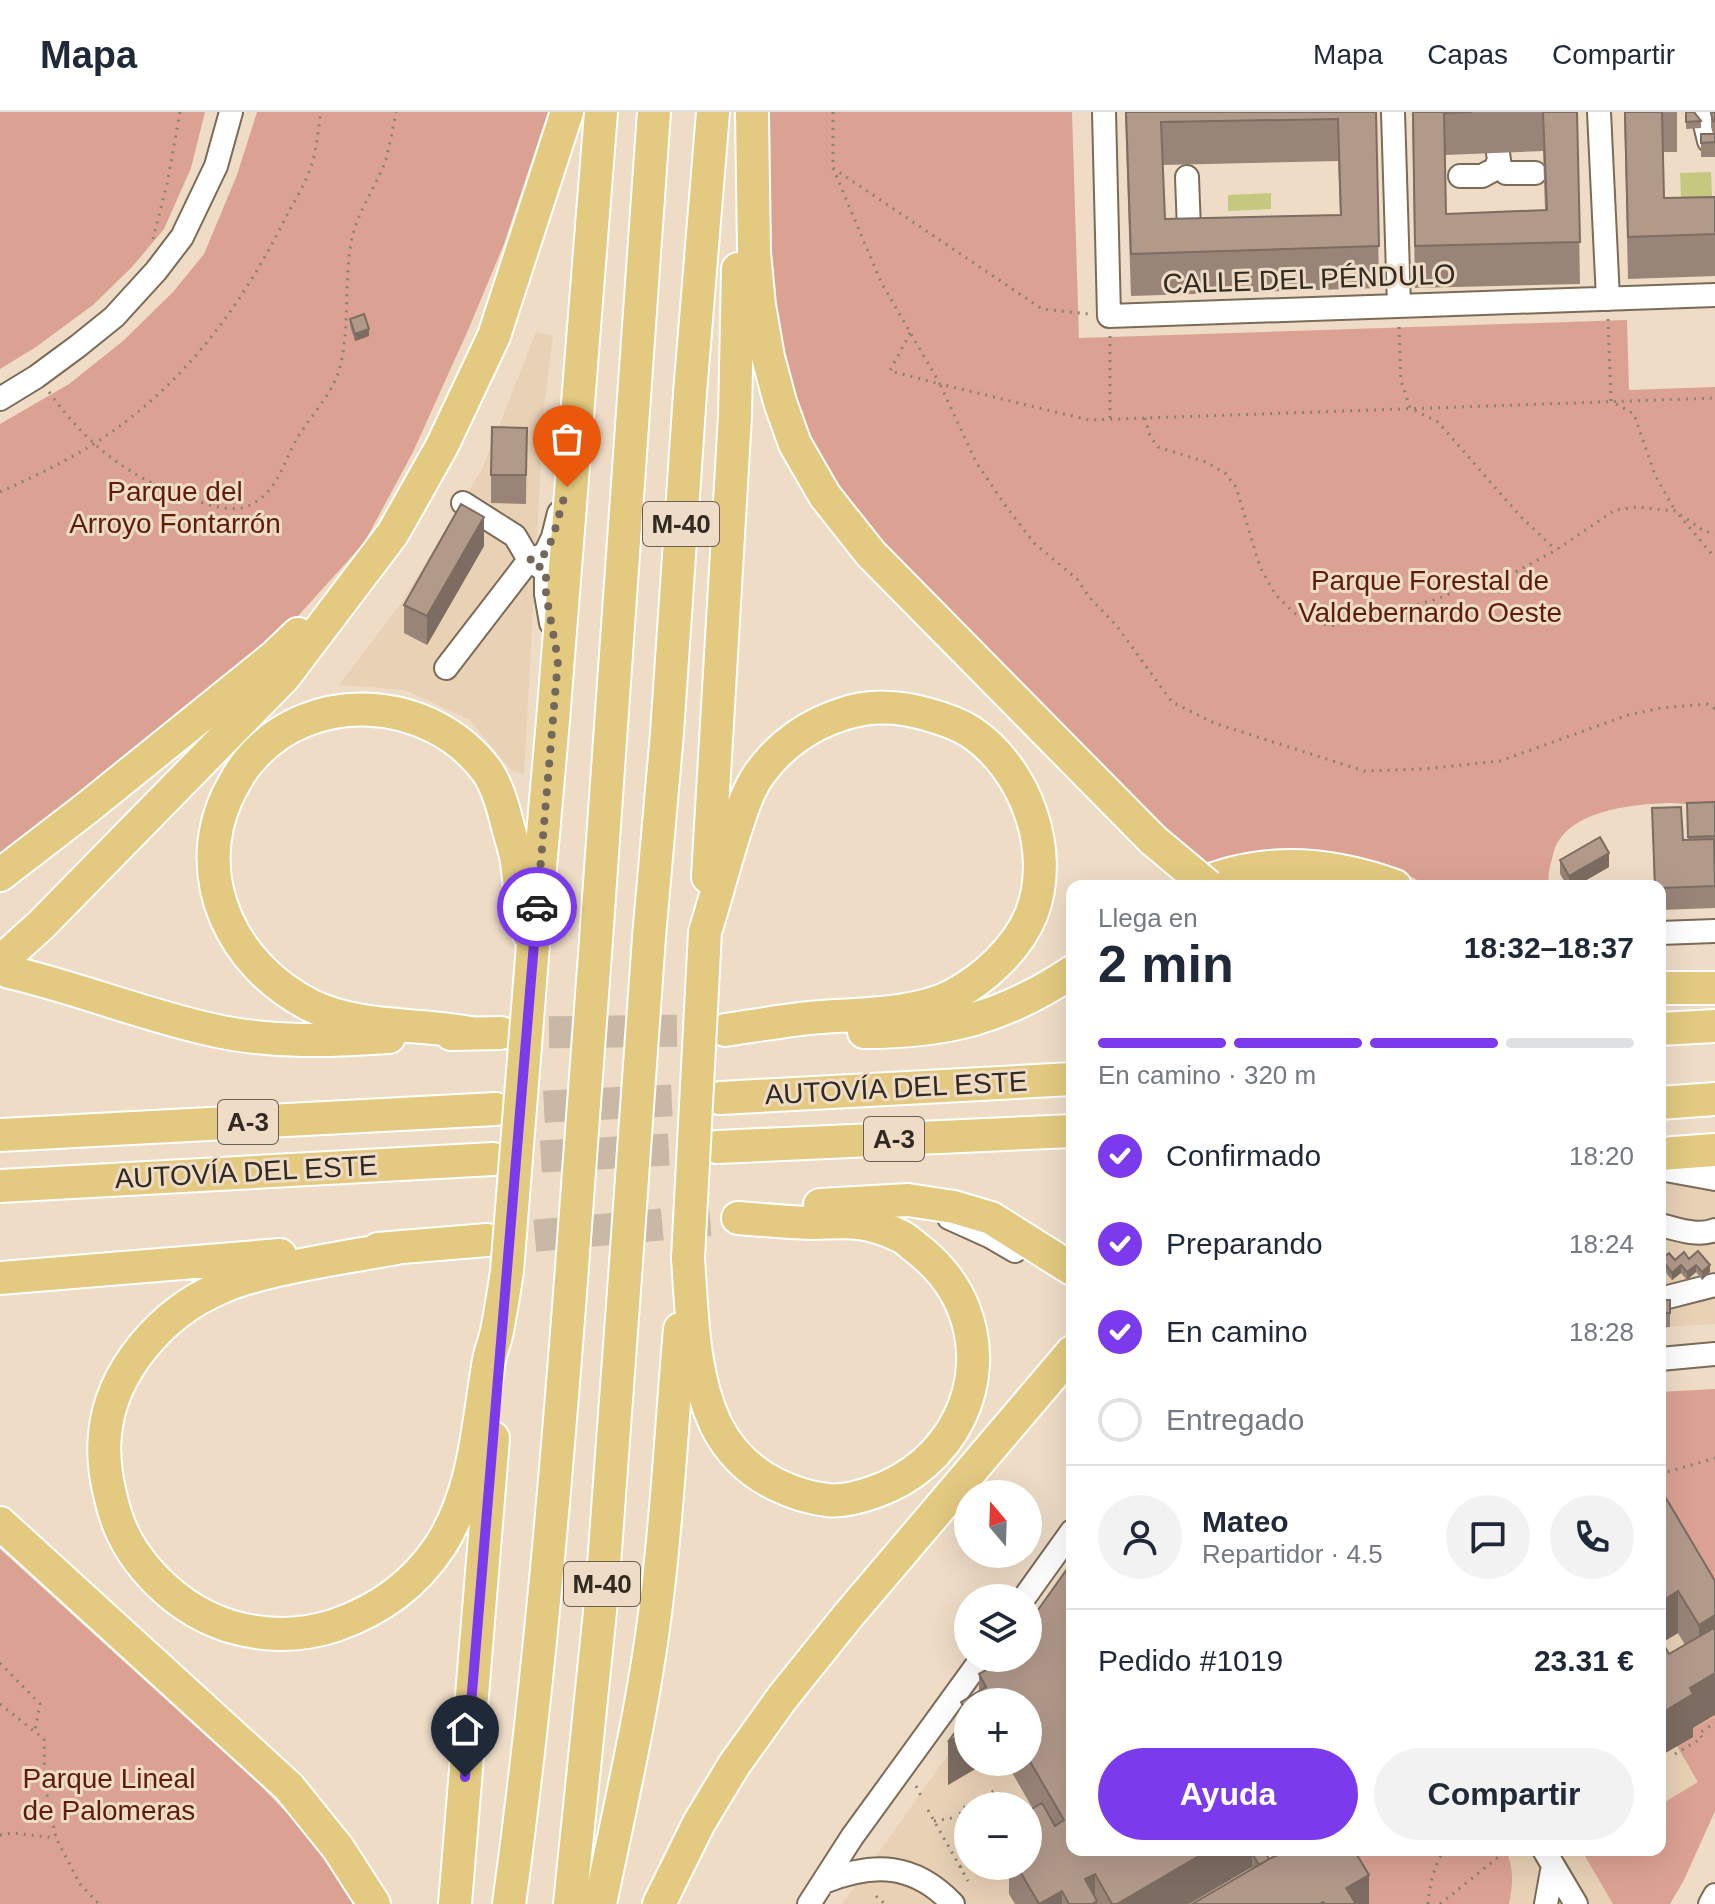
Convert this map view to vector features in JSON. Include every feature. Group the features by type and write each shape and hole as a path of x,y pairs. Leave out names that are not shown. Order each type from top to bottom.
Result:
{"highway":[{"path":"533,945 520,899 516,856 500,796 487,772 450,736 429,723 372,709 340,711 315,717 290,728 249,760 222,809 214,838 216,891 225,918 258,967 283,988 311,1005 342,1017 486,1033 350,1040 262,1038 219,1032 163,1018 4,967 41,925 284,677 393,533 442,446 494,336 567,112"},
{"path":"455,1904 601,112"},
{"name":"M-40","path":"509,1904 544,1617 596,940 654,112"},
{"name":"M-40","path":"570,1904 602,1592 713,112"},
{"path":"600,1904 646,1681 665,1530 679,1331 688,1258 735,416 740,112"},
{"path":"752,112 754,252 768,357 795,444 825,496 871,554 1153,840 1201,880"},
{"path":"0,875 274,657 324,610 393,533"},
{"path":"705,932 745,801 760,773 785,746 808,728 831,717 871,708 898,708 945,719 970,732 1007,767 1029,808 1036,835 1038,889 1030,916 1015,942 995,965 968,986 935,1004 874,1014 806,1018 725,1030 928,1030 990,1016 1028,999 1066,976"},
{"path":"1215,880 1244,871 1277,866 1318,866 1379,880"},
{"path":"1666,988 1715,988"},
{"path":"1666,1029 1715,1026"},
{"path":"1666,1046 1715,1043"},
{"name":"AUTOVÍA DEL ESTE","path":"720,1098 1066,1079"},
{"path":"1666,1103 1715,1099"},
{"name":"AUTOVÍA DEL ESTE","path":"0,1135 496,1109"},
{"name":"AUTOVÍA DEL ESTE","path":"717,1147 1066,1131"},
{"path":"1666,1154 1715,1150"},
{"name":"AUTOVÍA DEL ESTE","path":"0,1186 493,1159"},
{"path":"688,1258 699,1372 716,1425 731,1450 751,1469 791,1492 829,1500 858,1497 887,1487 921,1467 945,1442 966,1405 973,1372 973,1344 968,1319 956,1290 935,1262 902,1236 860,1223 725,1219 776,1209 908,1200 954,1207 991,1218 1066,1265"},
{"path":"0,1278 487,1240"},
{"path":"397,1248 317,1261 245,1278 218,1288 167,1320 146,1342 126,1372 112,1402 105,1432 105,1473 116,1521 135,1556 160,1585 184,1606 218,1622 253,1633 294,1634 327,1628 360,1617 389,1600 415,1577 440,1546 461,1506 482,1414 507,1271"},
{"path":"659,1904 699,1823 734,1765 782,1698 1066,1359"},
{"path":"0,1523 289,1787 338,1848 374,1904"}],"street":[{"path":"0,399 36,377 114,317 156,271 182,237 216,166 231,112"},
{"path":"1104,112 1118,236 1109,316"},
{"path":"1393,112 1399,306"},
{"path":"1599,112 1608,299"},
{"path":"1702,112 1709,141 1715,143"},
{"path":"1460,176 1482,176 1495,169 1498,158 1506,173 1535,173"},
{"path":"1164,236 1184,235 1189,230 1187,177"},
{"name":"CALLE DEL PÉNDULO","path":"1109,316 1715,295"},
{"path":"446,668 529,560 545,554 553,537 574,462"},
{"path":"463,503 515,536 529,560 546,571 546,594 558,660"},
{"path":"1666,933 1715,931"},
{"path":"1666,1170 1715,1179"},
{"path":"908,1200 991,1237 1066,1281"},
{"path":"1666,1226 1690,1232 1715,1230"},
{"path":"1666,1297 1715,1285"},
{"path":"1666,1358 1715,1354"},
{"path":"1034,1584 1066,1539"},
{"path":"809,1904 852,1837 972,1672"},
{"path":"1546,1904 1548,1858"},
{"path":"1548,1858 1576,1904"},
{"path":"824,1882 854,1871 884,1868 907,1872 924,1880 953,1904"},
{"path":"1710,1904 1715,1895"}],"path":[{"path":"151,250 180,112"},
{"path":"0,492 94,444 144,407 192,363 229,317 272,246 311,167 321,112"},
{"path":"49,392 94,444 149,484 220,509 249,506 270,490 295,442 339,373 353,235 385,160 396,112"},
{"path":"833,112 833,168 881,282 940,384 976,462 1034,543 1077,579 1089,597 1116,625 1172,702 1214,723 1364,771 1500,761 1628,715 1661,708 1708,704 1715,709"},
{"path":"833,168 1042,309 1109,316 1110,419"},
{"path":"1608,299 1611,401"},
{"path":"1399,306 1401,381 1410,408 1438,422 1520,516 1556,550"},
{"path":"910,333 890,371 1089,420 1715,398"},
{"path":"1611,401 1634,414 1655,475 1675,511 1715,558"},
{"path":"1145,418 1150,436 1158,447 1206,462 1225,473 1236,487 1260,567 1275,594 1294,613 1331,626 1431,601 1510,575 1556,550 1615,510 1637,507 1675,511 1704,531 1715,534"},
{"path":"1666,1472 1715,1458"},
{"path":"0,1663 40,1704 35,1732"},
{"path":"0,1704 44,1739 45,1785 56,1838 80,1884 99,1904"},
{"path":"1675,1754 1702,1738 1699,1733 1715,1723"},
{"path":"916,1786 922,1798"},
{"path":"928,1810 954,1856"},
{"path":"934,1821 954,1818"},
{"path":"0,1835 13,1833 56,1838"},
{"path":"1428,1904 1431,1880 1441,1856"},
{"path":"1440,1904 1498,1856"},
{"path":"876,1896 885,1904"}],"shaded area":[{"path":"1711,172 1713,218 1682,219 1680,173"},
{"path":"1271,193 1271,209 1228,211 1228,195"},
{"path":"536,332 553,336 544,407 524,775 510,769 470,720 405,690 339,685 402,602 482,469"},
{"path":"1715,1159 1715,1324 1666,1327 1666,1168"},
{"path":"1715,1389 1715,1811 1669,1904 842,1904 954,1747 954,1776 1042,1776 1042,1719 1066,1824 1066,1856 1666,1856 1666,1392"},
{"path":"1028,1672 1031,1672 1035,1688 1028,1688"}],"green space":[{"path":"0,112 205,112 191,168 164,229 132,267 93,305 0,369"},
{"name":"Parque del Arroyo Fontarrón","path":"257,112 548,112 504,244 469,328 413,452 364,543 297,617 45,826 0,855 0,424 69,384 123,341 173,292 204,254 237,175"},
{"name":"Parque Forestal de Valdebernardo Oeste","path":"764,112 1072,112 1079,338 1627,320 1629,390 1715,387 1715,809 1655,804 1620,808 1585,819 1570,828 1559,840 1548,880 1417,880 1361,859 1289,850 1241,855 1206,867 888,550 838,488 818,455 797,409 770,303"},
{"path":"1715,1389 1715,1623 1666,1540 1666,1392"},
{"name":"Parque Lineal de Palomeras","path":"0,1549 261,1786 304,1831 334,1870 354,1904 0,1904"},
{"path":"1715,1716 1715,1811 1670,1904 1613,1904 1585,1856 1666,1856 1666,1801 1698,1782 1677,1746 1690,1730"},
{"path":"1306,1856 1508,1856 1512,1877 1509,1904 1361,1904"}],"building":[{"path":"1126,112 1376,112 1379,246 1131,254","holes":["1338,119 1341,215 1165,219 1161,122"]},
{"path":"1413,112 1472,112 1444,113 1446,214 1547,210 1543,112 1577,112 1580,242 1415,246"},
{"path":"1625,112 1662,112 1664,198 1715,197 1715,234 1628,237"},
{"path":"1686,112 1694,112 1701,121 1686,122"},
{"path":"1701,134 1715,134 1715,142 1701,143"},
{"path":"364,314 369,329 355,334 350,319"},
{"path":"492,427 527,428 526,475 491,475"},
{"path":"461,504 484,517 427,616 404,605"},
{"path":"1715,802 1715,836 1688,837 1687,803"},
{"path":"1681,807 1683,840 1714,839 1715,886 1666,888 1666,880 1655,880 1652,808"},
{"path":"1600,837 1609,853 1569,876 1560,860"},
{"path":"1698,1251 1710,1265 1702,1272 1696,1265 1687,1272 1681,1265 1672,1273 1666,1265 1669,1253 1675,1260 1684,1252 1689,1259"},
{"path":"1666,1300 1670,1300 1670,1313 1666,1313"},
{"path":"1666,1498 1715,1581 1715,1615 1699,1625 1678,1591 1666,1598"},
{"path":"1066,1570 1066,1856 1199,1856 1117,1904 1112,1904 1095,1874 1085,1879 1097,1901 1092,1904 1069,1904 1062,1891 1039,1904 1025,1880 1042,1880 1042,1803 1055,1826 1064,1820 1038,1776 1042,1776 1042,1688 984,1688 979,1674 1042,1672 1042,1604"},
{"path":"1714,1628 1715,1673 1690,1688 1693,1694 1666,1710 1666,1649 1669,1654"},
{"path":"1254,1856 1267,1856 1269,1859 1259,1865"},
{"path":"1358,1856 1369,1875 1346,1888 1356,1904 1192,1904 1271,1858"}],"tunnel":[{"path":"501,1033 725,1030"},
{"path":"496,1109 720,1098"},
{"path":"493,1159 717,1147"},
{"path":"487,1240 712,1220"}],"way so far":[{"path":"537,907 558,660 546,594 546,571 529,560 545,554 567,487"}],"route":[{"path":"465,1777 537,907"}]}
